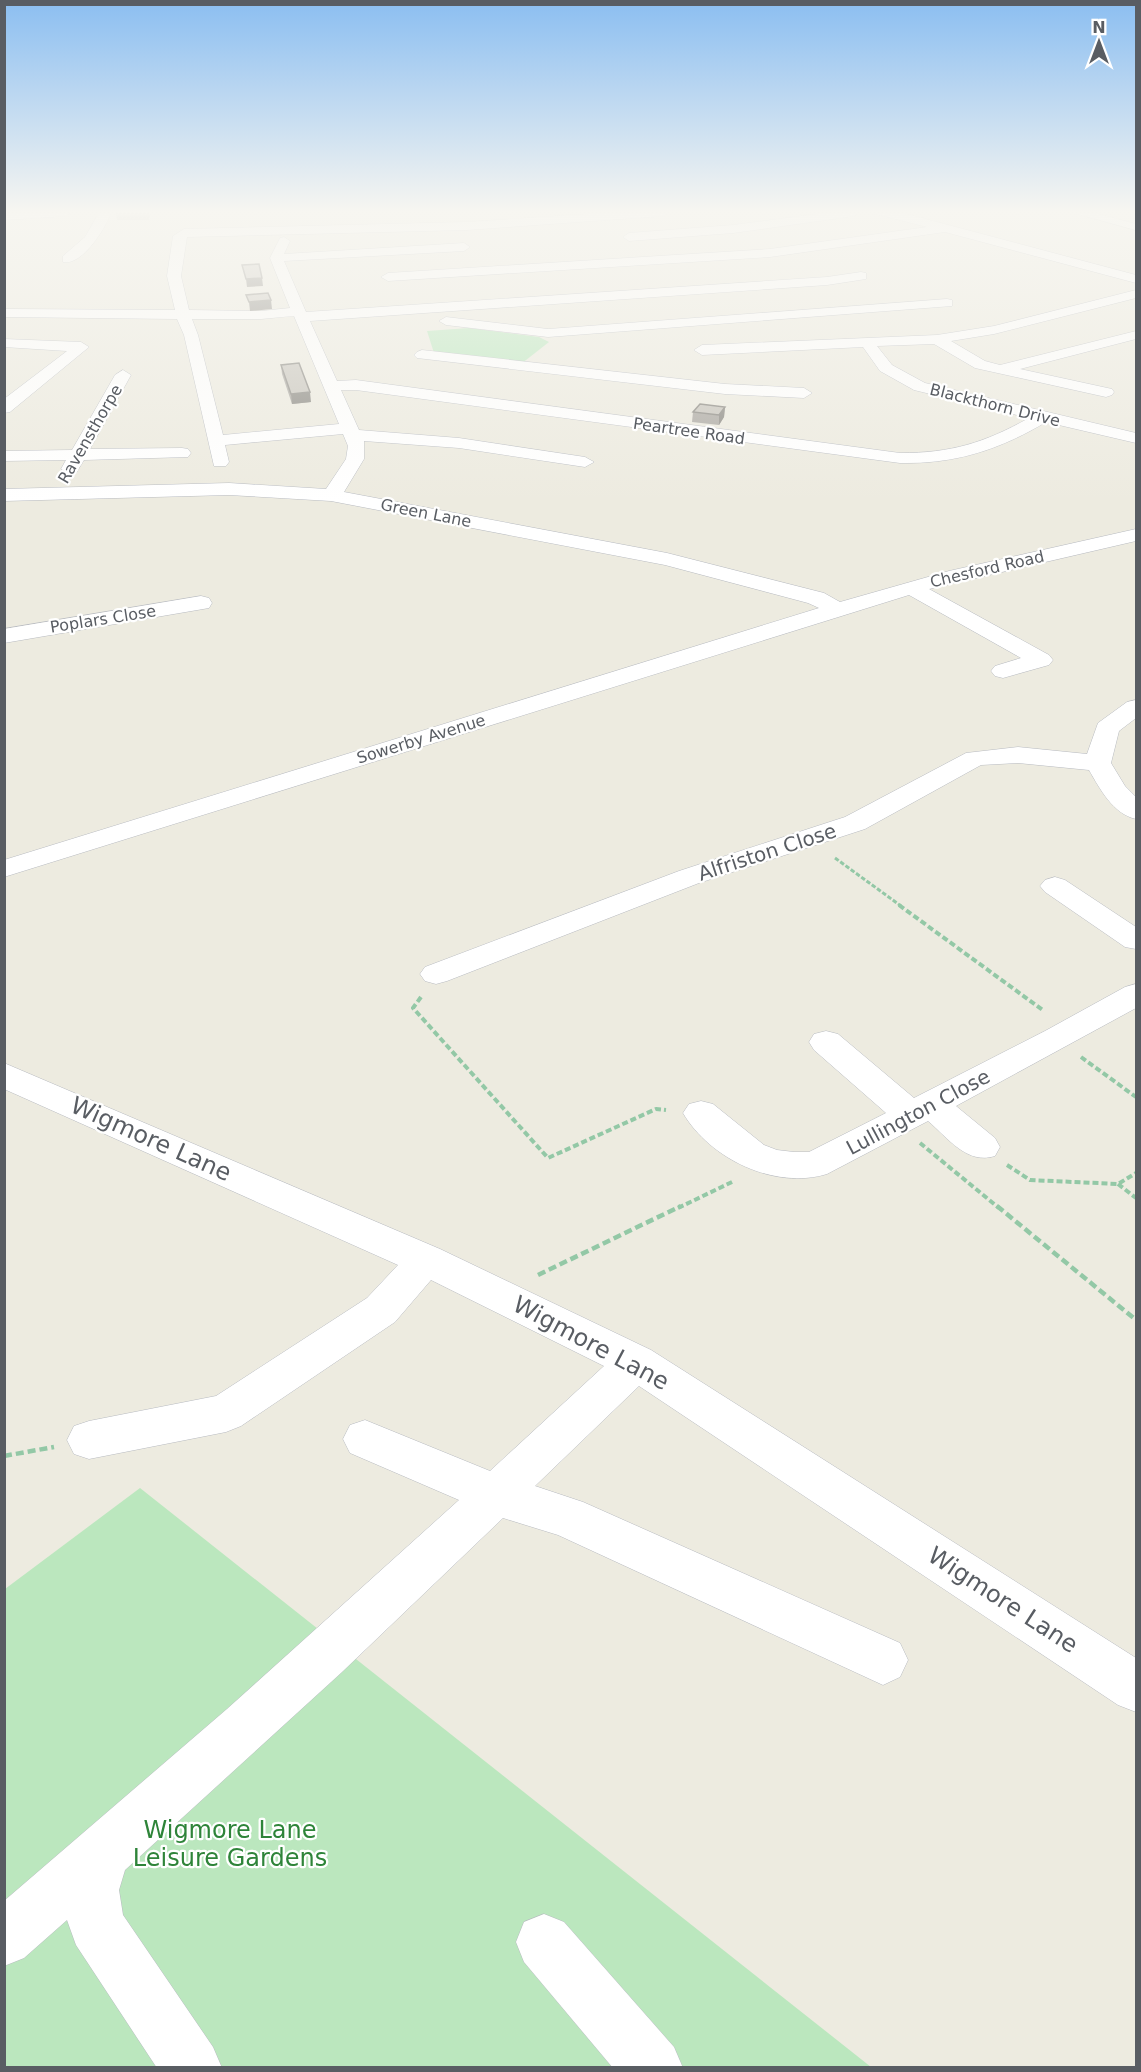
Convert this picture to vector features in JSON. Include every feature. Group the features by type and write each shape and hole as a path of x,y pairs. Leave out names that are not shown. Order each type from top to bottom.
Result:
{"street":[{"path":"182,310 191,335 220,462"},
{"path":"297,310 357,452 340,484 331,495"},
{"path":"4,313 261,315 395,310"},
{"path":"399,391 419,368 417,332 410,310"},
{"path":"438,310 443,319 449,322 548,333 885,310"},
{"path":"702,350 938,339 993,323 1015,324 1074,310"},
{"path":"4,334 33,315"},
{"path":"106,328 122,315"},
{"path":"1035,320 1057,327"},
{"path":"993,323 1025,340"},
{"path":"998,370 1137,335"},
{"path":"938,339 980,365 1106,392"},
{"path":"4,343 85,344 4,408"},
{"name":"Blackthorn Drive","path":"868,344 885,368 920,387 1137,438"},
{"path":"419,368 804,393"},
{"name":"Ravensthorpe","path":"57,492 123,375"},
{"name":"Peartree Road","path":"329,386 356,385 900,458 934,458 976,451 993,445 1042,417"},
{"path":"217,441 350,431 459,443 585,462"},
{"path":"4,456 182,453"},
{"name":"Green Lane","path":"4,495 57,492 265,490 331,495 667,559 816,598 838,609"},
{"name":"Chesford Road","path":"838,609 949,576 1137,535"},
{"path":"911,588 1041,660 1004,671"},
{"name":"Poplars Close","path":"4,636 201,603"},
{"name":"Sowerby Avenue","path":"4,869 838,609"},
{"path":"1137,707 1107,728 1098,763 1114,791 1137,811"},
{"name":"Alfriston Close","path":"436,974 689,877 855,823 975,758 1018,755 1098,763"},
{"path":"1055,886 1137,940"},
{"name":"Lullington Close","path":"701,1113 747,1154 769,1164 787,1167 814,1165 914,1115 1137,994"},
{"path":"826,1042 914,1115 982,1147"},
{"name":"Wigmore Lane","path":"4,1076 426,1260 636,1362 1137,1687"},
{"path":"89,1440 226,1413 381,1310 426,1260"},
{"path":"4,1938 102,1856 497,1495 636,1362"},
{"path":"365,1439 497,1495 567,1517 883,1660"},
{"path":"102,1856 91,1890 96,1925 192,2067"},
{"path":"544,1942 653,2067"}],"path":[{"path":"808,838 1064,1035 1137,1097"},
{"path":"436,974 413,1008 548,1158 656,1109 701,1113"},
{"path":"914,1115 1137,1320"},
{"path":"982,1147 1030,1180 1118,1184 1137,1173"},
{"path":"537,1276 769,1164"},
{"path":"1118,1184 1137,1198"},
{"path":"4,1456 89,1440"}],"green space":[{"path":"469,328 539,337 549,342 521,364 434,353 427,331"},
{"name":"Wigmore Lane Leisure Gardens","path":"140,1488 871,2067 5,2068 5,1589"}],"building":[{"path":"299,363 310,392 291,394 281,365"},
{"path":"700,404 725,407 719,415 693,412"}]}
